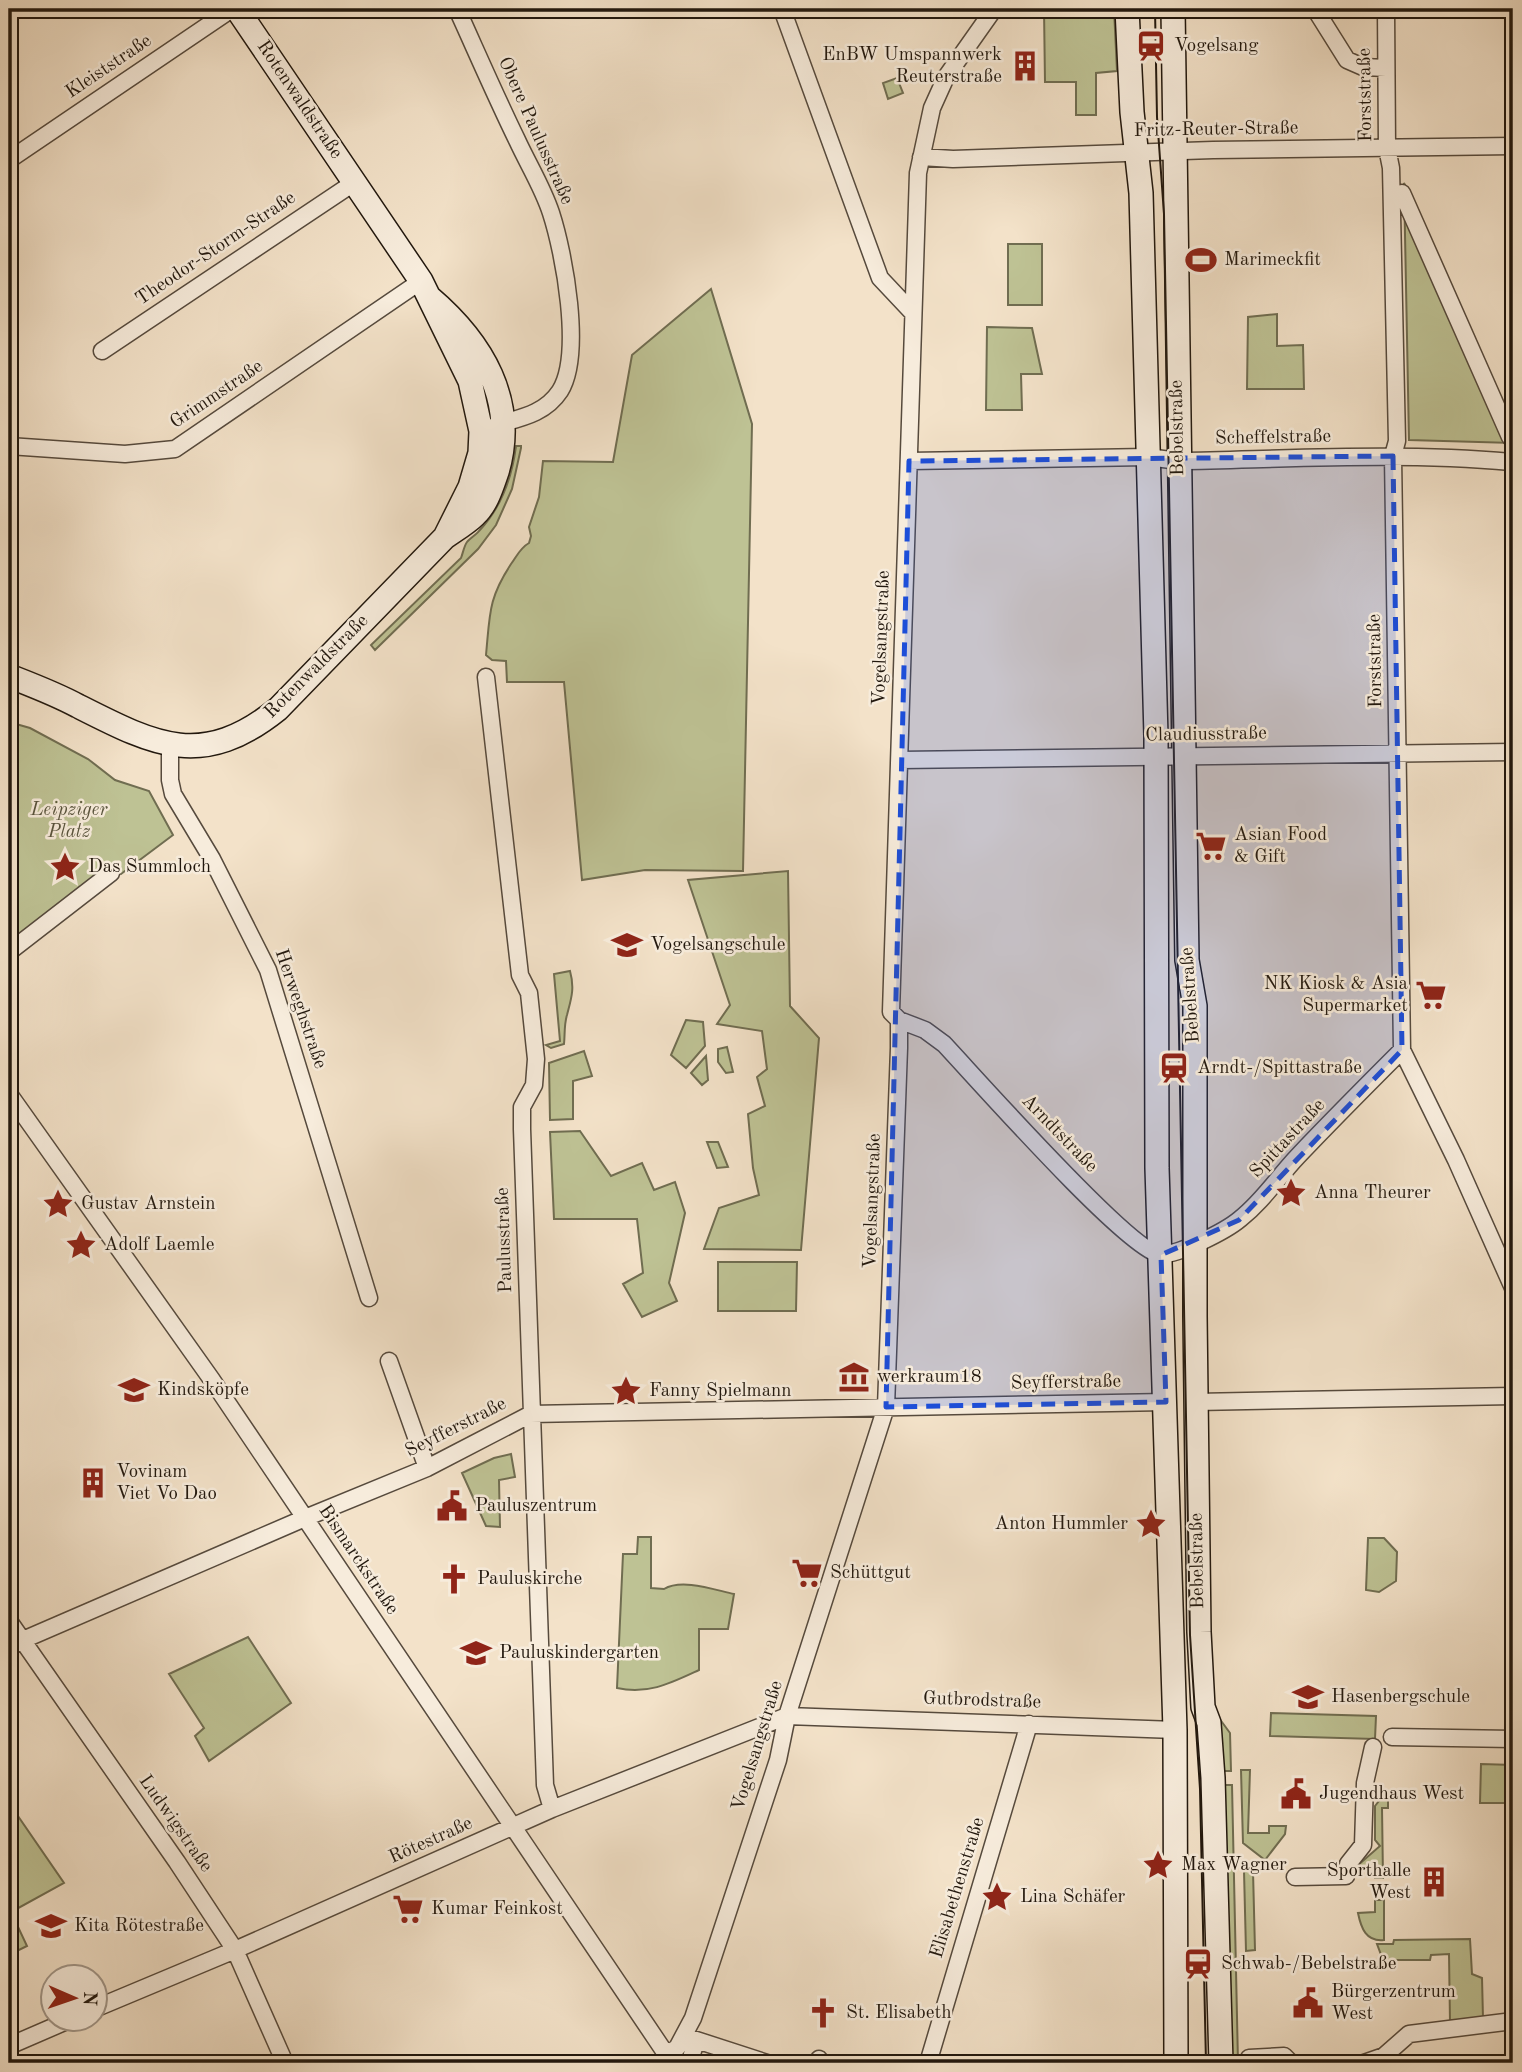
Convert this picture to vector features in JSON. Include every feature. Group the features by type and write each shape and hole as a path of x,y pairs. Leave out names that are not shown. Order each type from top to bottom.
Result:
{"street":[{"name":"Kleiststraße","path":"9,160 234,9"},
{"name":"Rotenwaldstraße","path":"234,9 355,182 425,289 470,381 481,431 476,471 445,537"},
{"name":"Obere Paulusstraße","path":"457,9 550,211 565,279 570,337 568,365 561,390 545,408 481,431"},
{"path":"782,9 880,278 912,312"},
{"name":"Vogelsangstraße","path":"690,2060 692,2018 778,1760 787,1716 886,1407 899,1020 891,1012 918,173 932,108 946,77 994,9"},
{"name":"Bebelstraße","path":"1126,9 1141,192 1157,757 1155,1023 1157,1168 1175,1730 1175,2063"},
{"name":"Bebelstraße","path":"1174,9 1187,960 1195,1006 1199,1632 1203,1707 1209,1723 1213,1778 1221,2063"},
{"path":"1315,9 1347,60 1363,67 1386,68"},
{"name":"Forststraße","path":"1386,9 1387,148 1391,168 1397,441 1393,456 1402,1050 1456,1160 1513,1288"},
{"name":"Fritz-Reuter-Straße","path":"921,157 953,159 1177,151 1513,146"},
{"name":"Theodor-Storm-Straße","path":"102,351 355,182"},
{"path":"1402,193 1510,437"},
{"name":"Rotenwaldstraße","path":"9,676 77,705 116,726 170,746 227,739 261,722 302,685 445,537 477,514 491,490 501,454 505,422 497,387 453,317 425,289"},
{"name":"Grimmstraße","path":"9,446 125,454 176,449 425,289"},
{"name":"Scheffelstraße","path":"909,461 1147,457 1179,461 1393,456 1469,458 1512,465"},
{"name":"Paulusstraße","path":"486,677 520,975 529,993 536,1059 534,1086 522,1107 545,1785 552,1809"},
{"name":"Herweghstraße","path":"170,746 170,780 173,794 212,859 268,970 369,1298"},
{"name":"Claudiusstraße","path":"900,760 1513,752"},
{"path":"9,952 111,873"},
{"name":"Arndtstraße","path":"899,1020 925,1030 944,1044 1115,1222 1145,1249 1160,1255"},
{"name":"Spittastraße","path":"1196,1245 1239,1220 1402,1050"},
{"name":"Bismarckstraße","path":"9,1094 212,1380 666,2054"},
{"path":"1160,1255 1196,1245"},
{"path":"389,1361 427,1468"},
{"path":"1196,1402 1513,1396"},
{"name":"Seyfferstraße","path":"15,1643 427,1468 531,1414 1166,1402"},
{"name":"Ludwigstraße","path":"9,1620 15,1643 177,1862 235,1950 285,2063"},
{"name":"Gutbrodstraße","path":"787,1716 1175,1730"},
{"name":"Rötestraße","path":"108,2003 235,1950 552,1809 787,1716"},
{"name":"Elisabethenstraße","path":"928,2063 1029,1724"},
{"path":"1392,1737 1513,1739"},
{"path":"1295,1877 1347,1870 1363,1845 1364,1783 1373,1747"},
{"path":"1364,2063 1384,2056 1409,2035 1513,2021"},
{"path":"9,2046 38,2033"},
{"path":"690,2039 767,2063"},
{"name":"Vogelsangstraße","path":"666,2054 690,2039"},
{"path":"1249,2058 1284,2056 1291,2063"}],"highlighted area":[{"path":"1393,456 1402,1050 1239,1220 1161,1255 1166,1402 886,1407 909,461"}],"green space":[{"path":"1044,9 1114,9 1117,71 1096,73 1096,115 1076,115 1076,82 1045,82"},
{"path":"897,78 903,93 888,99 883,83"},
{"path":"1404,183 1513,424 1513,443 1409,440"},
{"path":"1008,244 1042,244 1042,305 1008,305"},
{"path":"711,289 752,424 743,871 645,870 582,880 564,682 507,682 506,661 492,660 486,655 491,607 503,576 519,552 529,543 529,527 539,497 543,461 613,462 632,355"},
{"path":"1277,314 1277,346 1303,345 1304,389 1247,389 1248,317"},
{"path":"987,327 1032,328 1042,374 1021,374 1022,410 986,410"},
{"path":"516,446 521,448 512,489 496,525 478,549 375,650 371,645 461,558 467,542 487,522 508,480"},
{"name":"Leipziger Platz","path":"9,722 30,728 88,759 115,780 149,791 173,835 121,874 111,864 9,942"},
{"path":"788,871 790,1006 819,1038 801,1250 704,1249 719,1208 759,1195 753,1168 748,1114 765,1106 757,1077 767,1069 762,1031 717,1024 730,1005 688,880"},
{"path":"570,971 572,989 565,1022 564,1044 551,1048 546,1045 560,1041 554,974"},
{"path":"686,1020 703,1022 705,1046 686,1068 671,1055"},
{"path":"727,1047 733,1072 726,1073 718,1062 718,1049"},
{"path":"584,1051 592,1076 573,1081 573,1119 550,1120 549,1063"},
{"path":"706,1056 708,1080 702,1085 691,1073"},
{"path":"580,1131 611,1176 642,1163 654,1190 675,1182 685,1213 669,1283 677,1301 642,1317 623,1284 643,1273 637,1219 554,1219 550,1132"},
{"path":"707,1142 718,1142 728,1167 717,1168"},
{"path":"718,1262 797,1262 796,1311 718,1311"},
{"path":"511,1454 515,1477 499,1480 500,1527 486,1526 462,1473 494,1458"},
{"path":"638,1537 651,1537 651,1588 689,1585 734,1594 728,1629 699,1629 699,1670 649,1689 628,1690 617,1688 623,1554 637,1554"},
{"path":"1368,1538 1384,1538 1397,1552 1396,1581 1379,1592 1366,1590"},
{"path":"248,1637 291,1703 209,1761 195,1736 204,1728 169,1674"},
{"path":"1271,1713 1376,1716 1375,1739 1270,1736"},
{"path":"1219,1718 1230,1733 1231,1771 1221,1771"},
{"path":"1481,1764 1513,1765 1513,1987 1511,1934 1508,1933 1508,1925 1511,1924 1510,1904 1507,1904 1510,1866 1507,1865 1509,1828 1506,1827 1506,1819 1509,1819 1509,1803 1480,1803"},
{"path":"1241,1770 1250,1770 1248,1833 1269,1833 1269,1826 1286,1826 1285,1834 1265,1860 1243,1843"},
{"path":"1223,1785 1232,1785 1238,2063 1228,2063"},
{"path":"1383,1796 1388,1800 1388,1808 1382,1808 1383,1878 1375,1878 1375,1866 1357,1866 1380,1846 1375,1840 1375,1806"},
{"path":"9,1803 64,1883 11,1912 27,1946 9,1955"},
{"path":"1244,1871 1253,1871 1255,1950 1246,1951"},
{"path":"1375,1900 1384,1900 1384,1940 1369,1936 1359,1919 1358,1913 1375,1912"},
{"path":"1470,1939 1472,1974 1482,1978 1483,2018 1450,2022 1449,1954 1431,1955 1430,1960 1383,1960 1377,1944 1393,1944 1394,1940"}],"tram line":[{"path":"1155,9 1157,117 1164,214 1190,1635 1200,1789 1206,2063"}],"place":[{"name":"Vogelsang","path":"1151,46"},
{"name":"EnBW Umspannwerk Reuterstraße","path":"1025,66"},
{"name":"Marimeckfit","path":"1201,260"},
{"name":"Asian Food & Gift","path":"1211,846"},
{"name":"Das Summloch","path":"65,867"},
{"name":"Vogelsangschule","path":"627,945"},
{"name":"NK Kiosk & Asia Supermarket","path":"1431,995"},
{"name":"Arndt-/Spittastraße","path":"1174,1068"},
{"name":"Anna Theurer","path":"1291,1193"},
{"name":"Gustav Arnstein","path":"58,1204"},
{"name":"Adolf Laemle","path":"81,1245"},
{"name":"werkraum18","path":"854,1377"},
{"name":"Kindsköpfe","path":"134,1390"},
{"name":"Fanny Spielmann","path":"626,1391"},
{"name":"Vovinam Viet Vo Dao","path":"93,1483"},
{"name":"Pauluszentrum","path":"452,1506"},
{"name":"Anton Hummler","path":"1151,1524"},
{"name":"Schüttgut","path":"807,1573"},
{"name":"Pauluskirche","path":"454,1579"},
{"name":"Pauluskindergarten","path":"476,1653"},
{"name":"Hasenbergschule","path":"1308,1697"},
{"name":"Jugendhaus West","path":"1296,1794"},
{"name":"Max Wagner","path":"1158,1865"},
{"name":"Sporthalle West","path":"1434,1882"},
{"name":"Lina Schäfer","path":"997,1897"},
{"name":"Kumar Feinkost","path":"408,1909"},
{"name":"Kita Rötestraße","path":"51,1926"},
{"name":"Schwab-/Bebelstraße","path":"1198,1964"},
{"name":"Bürgerzentrum West","path":"1308,2003"},
{"name":"St. Elisabeth","path":"823,2013"}]}
